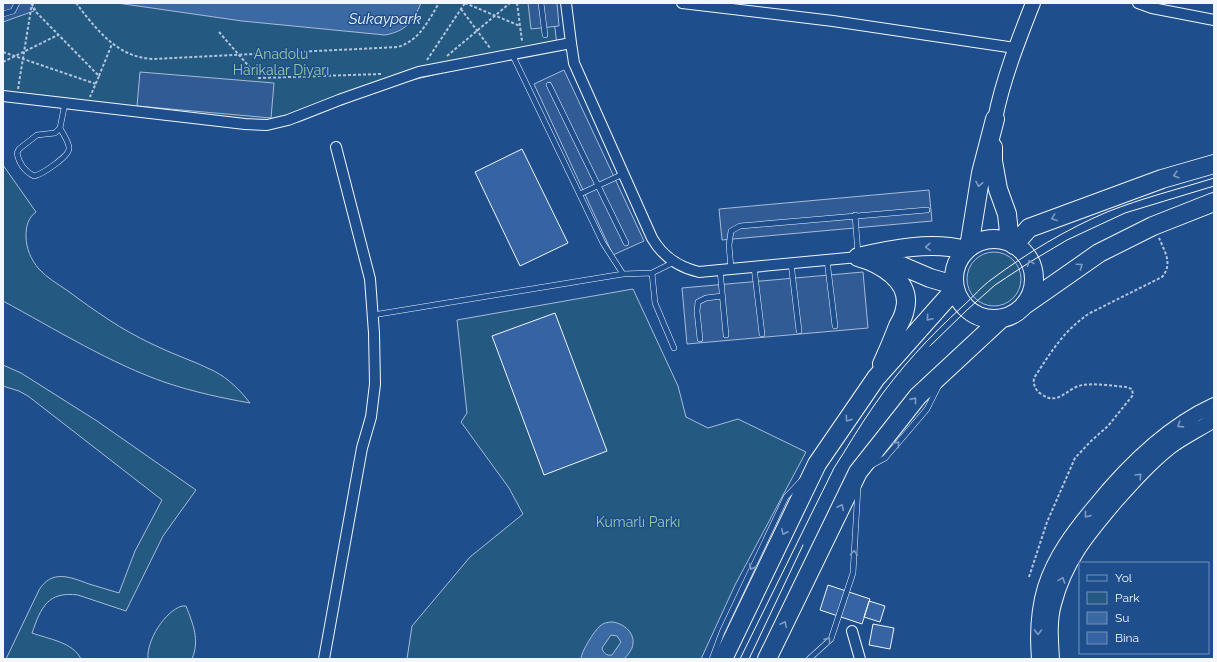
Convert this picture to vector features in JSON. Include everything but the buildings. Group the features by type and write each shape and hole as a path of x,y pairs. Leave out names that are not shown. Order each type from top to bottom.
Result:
{"highway":[{"path":"995,119 993,161 998,189 1007,214 1012,244"},
{"path":"968,248 980,179 995,119"},
{"path":"1012,244 1029,228 1162,178 1214,164"},
{"path":"1025,305 1032,290 1034,274 1030,262 1026,256 1012,244 998,239 985,240 968,248 954,269 954,287 963,306 974,314 987,319 1002,318 1011,316 1099,253 1153,226 1214,202"},
{"path":"858,257 898,249 952,246 968,248"},
{"path":"858,257 883,259 954,287"},
{"path":"858,257 878,264 893,275 902,287 906,298 905,310 876,378"},
{"path":"723,659 817,464 876,378 954,287"},
{"path":"767,659 858,472 918,396 1002,318"}],"street":[{"path":"566,3 570,43 574,63 652,238 662,252 682,267 699,272 858,257"},
{"path":"682,3 833,21 1015,48"},
{"path":"995,119 1003,84 1015,48 1033,3"},
{"path":"1138,3 1152,8 1214,20"},
{"path":"3,96 245,124 267,125 288,120 339,100 424,71 570,43"},
{"path":"324,659 362,448 370,422 374,401 375,384 373,315 370,279 336,147"},
{"path":"1040,659 1038,624 1041,604 1051,570 1078,526 1120,476 1138,458 1158,441 1214,405"},
{"path":"1052,659 1050,631 1053,606 1063,575 1077,549 1139,476 1171,446 1214,420"},
{"path":"852,631 860,659"}],"lane":[{"path":"3,14 13,11 17,3"},
{"path":"541,3 545,35"},
{"path":"512,54 603,243 623,274"},
{"path":"549,85 626,243"},
{"path":"60,128 69,147 69,152 39,175 34,176 25,171 18,159 17,153 19,149 37,135 55,133 60,128 65,103"},
{"path":"580,194 623,174"},
{"path":"731,269 729,245 731,231 740,226 927,210"},
{"path":"855,215 858,257"},
{"path":"827,260 835,326"},
{"path":"373,315 623,274 652,273 674,262"},
{"path":"791,263 799,331"},
{"path":"754,267 762,334"},
{"path":"720,270 726,335"},
{"path":"652,273 655,303 674,348"},
{"path":"700,339 697,311 698,302 706,298 722,296"},
{"path":"712,659 722,632 786,497 817,464"},
{"path":"810,659 832,639 853,573 858,472"}],"path":[{"path":"32,3 36,12 100,76"},
{"path":"17,98 32,3"},
{"path":"76,3 95,28 112,44 130,55 145,59 398,47 416,38 439,3"},
{"path":"424,71 465,3 520,26"},
{"path":"424,71 477,31 510,3"},
{"path":"517,3 524,52"},
{"path":"461,9 497,57"},
{"path":"220,32 258,78 381,74"},
{"path":"3,62 58,34"},
{"path":"3,52 96,84 112,44"},
{"path":"1029,577 1047,522 1075,458 1108,426 1133,395 1132,389 1126,387 1082,385 1061,396 1051,398 1039,392 1034,386 1034,378 1062,337 1080,320 1090,313 1159,280 1165,274 1168,260 1153,226"}],"green space":[{"name":"Anadolu Harikalar Diyarı","path":"3,3 552,3 557,45 392,85 299,122 148,115 3,97"},
{"path":"3,165 36,212 28,222 26,229 26,240 31,258 42,272 99,313 130,333 219,374 234,385 250,403 187,389 146,375 104,356 3,301"},
{"path":"989,252 999,252 1009,256 1017,264 1021,274 1021,284 1017,294 1009,302 999,306 989,306 979,302 971,294 967,284 967,274 971,264 979,256"},
{"name":"Kumarlı Parkı","path":"633,289 678,386 686,417 708,428 738,419 806,452 735,585 701,659 407,659 412,626 470,557 523,514 509,488 461,422 467,413 457,320"},
{"path":"3,365 21,373 97,421 196,490 163,536 126,611 78,595 67,594 52,599 42,609 32,633 66,645 77,653 81,659 6,659 39,590 44,583 50,579 62,576 68,577 119,593 135,551 162,500 28,396 19,391 3,386"},
{"path":"182,606 186,606 195,632 195,645 192,659 148,659 148,652 153,636 163,620 169,614"}],"shaded area":[{"path":"3,3 31,3 34,11 3,22"},
{"path":"528,3 557,3 559,26 531,29"},
{"path":"564,70 644,241 613,255 534,84"},
{"path":"140,72 274,83 271,118 137,106"},
{"path":"929,190 932,221 722,240 719,209"},
{"path":"863,272 868,328 687,344 682,288"}],"water":[{"name":"Sukaypark","path":"117,3 421,3 408,25 398,31 385,35 242,21"},
{"path":"610,622 617,623 625,627 633,638 632,648 624,659 581,659 585,647 597,629 603,624","holes":["611,635 617,636 621,642 612,655 606,654 602,648"]}],"tram line":[{"path":"740,659 834,468 883,393 904,366 939,329 988,282 1019,260 1062,234 1120,207 1214,178"},
{"path":"930,346 995,285 1067,240 1125,213 1214,186"},
{"path":"749,659 803,545"}]}
